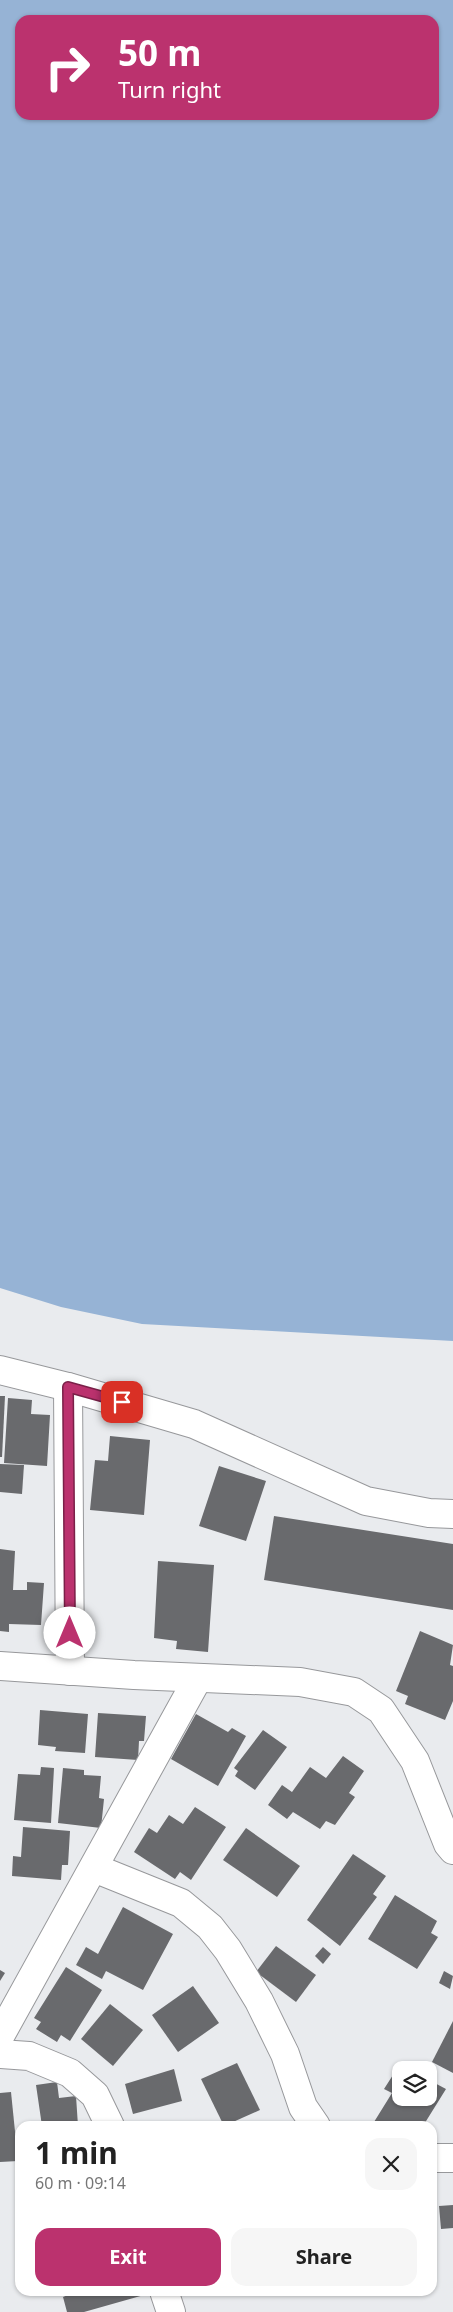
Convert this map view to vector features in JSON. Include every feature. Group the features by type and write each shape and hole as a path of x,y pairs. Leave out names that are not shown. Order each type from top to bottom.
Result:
{"street":[{"path":"0,1370 68,1387 194,1424 366,1501 429,1513 453,1514"},
{"path":"68,1387 70,1670"},
{"path":"0,1666 300,1682 354,1692 381,1710 415,1761 448,1844 453,1850"},
{"path":"0,2036 198,1678"},
{"path":"94,1868 181,1903 210,1927 228,1950 259,2001 285,2054 303,2107 313,2121"},
{"path":"0,2054 29,2056 70,2073 95,2095 108,2121"},
{"path":"437,2158 453,2158"},
{"path":"166,2296 171,2312"}],"water":[{"path":"0,0 453,0 453,1341 142,1324 61,1307 0,1288"}],"building":[{"path":"0,1396 5,1396 2,1457 0,1457"},
{"path":"8,1398 32,1400 31,1414 50,1415 47,1466 4,1463"},
{"path":"110,1436 150,1440 144,1515 90,1510 95,1460 108,1461"},
{"path":"0,1464 24,1465 22,1494 0,1492"},
{"path":"219,1466 266,1481 246,1541 199,1526"},
{"path":"274,1516 453,1544 453,1610 264,1580"},
{"path":"0,1549 15,1551 13,1590 27,1590 27,1582 44,1583 41,1625 9,1624 9,1632 0,1631"},
{"path":"158,1561 214,1565 208,1652 176,1649 177,1641 154,1638"},
{"path":"420,1631 453,1645 450,1665 453,1666 453,1701 445,1720 405,1704 408,1696 396,1691"},
{"path":"40,1710 88,1714 85,1753 55,1751 56,1747 38,1745"},
{"path":"98,1713 146,1716 144,1741 139,1741 138,1760 95,1757"},
{"path":"196,1714 228,1732 232,1728 246,1736 218,1786 171,1759"},
{"path":"263,1730 287,1747 255,1790 235,1776 238,1771 234,1768"},
{"path":"343,1756 364,1771 349,1793 355,1797 335,1825 326,1821 320,1829 293,1812 287,1819 268,1805 282,1785 292,1792 310,1767 326,1778"},
{"path":"41,1767 54,1768 51,1823 14,1820 18,1774 40,1775"},
{"path":"63,1768 84,1770 84,1775 101,1776 99,1798 104,1799 101,1828 58,1823"},
{"path":"195,1807 226,1827 191,1880 180,1872 175,1879 134,1852 149,1828 157,1833 169,1815 183,1824"},
{"path":"23,1827 70,1831 68,1865 62,1865 61,1880 12,1876 13,1856 21,1857"},
{"path":"246,1828 300,1866 277,1897 223,1860"},
{"path":"353,1854 386,1876 373,1894 377,1897 340,1946 307,1920"},
{"path":"395,1895 437,1921 431,1933 438,1937 417,1969 368,1939"},
{"path":"123,1907 173,1934 143,1990 106,1971 102,1979 76,1965 86,1947 98,1954"},
{"path":"276,1946 316,1975 296,2002 256,1972"},
{"path":"323,1947 331,1954 323,1964 315,1956"},
{"path":"66,1967 102,1990 70,2041 61,2035 57,2042 36,2029 41,2022 34,2018"},
{"path":"0,1970 5,1973 0,1981"},
{"path":"444,1971 453,1976 450,1989 439,1983"},
{"path":"193,1986 219,2023 178,2052 152,2015"},
{"path":"110,2004 143,2030 113,2066 81,2039"},
{"path":"453,2021 453,2073 437,2065 437,2061 433,2061"},
{"path":"237,2063 260,2110 235,2121 222,2121 201,2079"},
{"path":"174,2069 182,2101 133,2114 125,2084"},
{"path":"392,2076 392,2093 384,2089"},
{"path":"57,2082 59,2098 76,2096 78,2121 41,2121 36,2085"},
{"path":"437,2084 446,2089 437,2103"},
{"path":"11,2092 15,2131 15,2161 0,2162 0,2093"},
{"path":"392,2093 392,2106 435,2106 426,2121 375,2121"},
{"path":"453,2205 453,2228 441,2229 439,2206"},
{"path":"140,2296 84,2312 67,2312 63,2297"}],"route":[{"path":"70,1633 68,1387 122,1402"}]}
